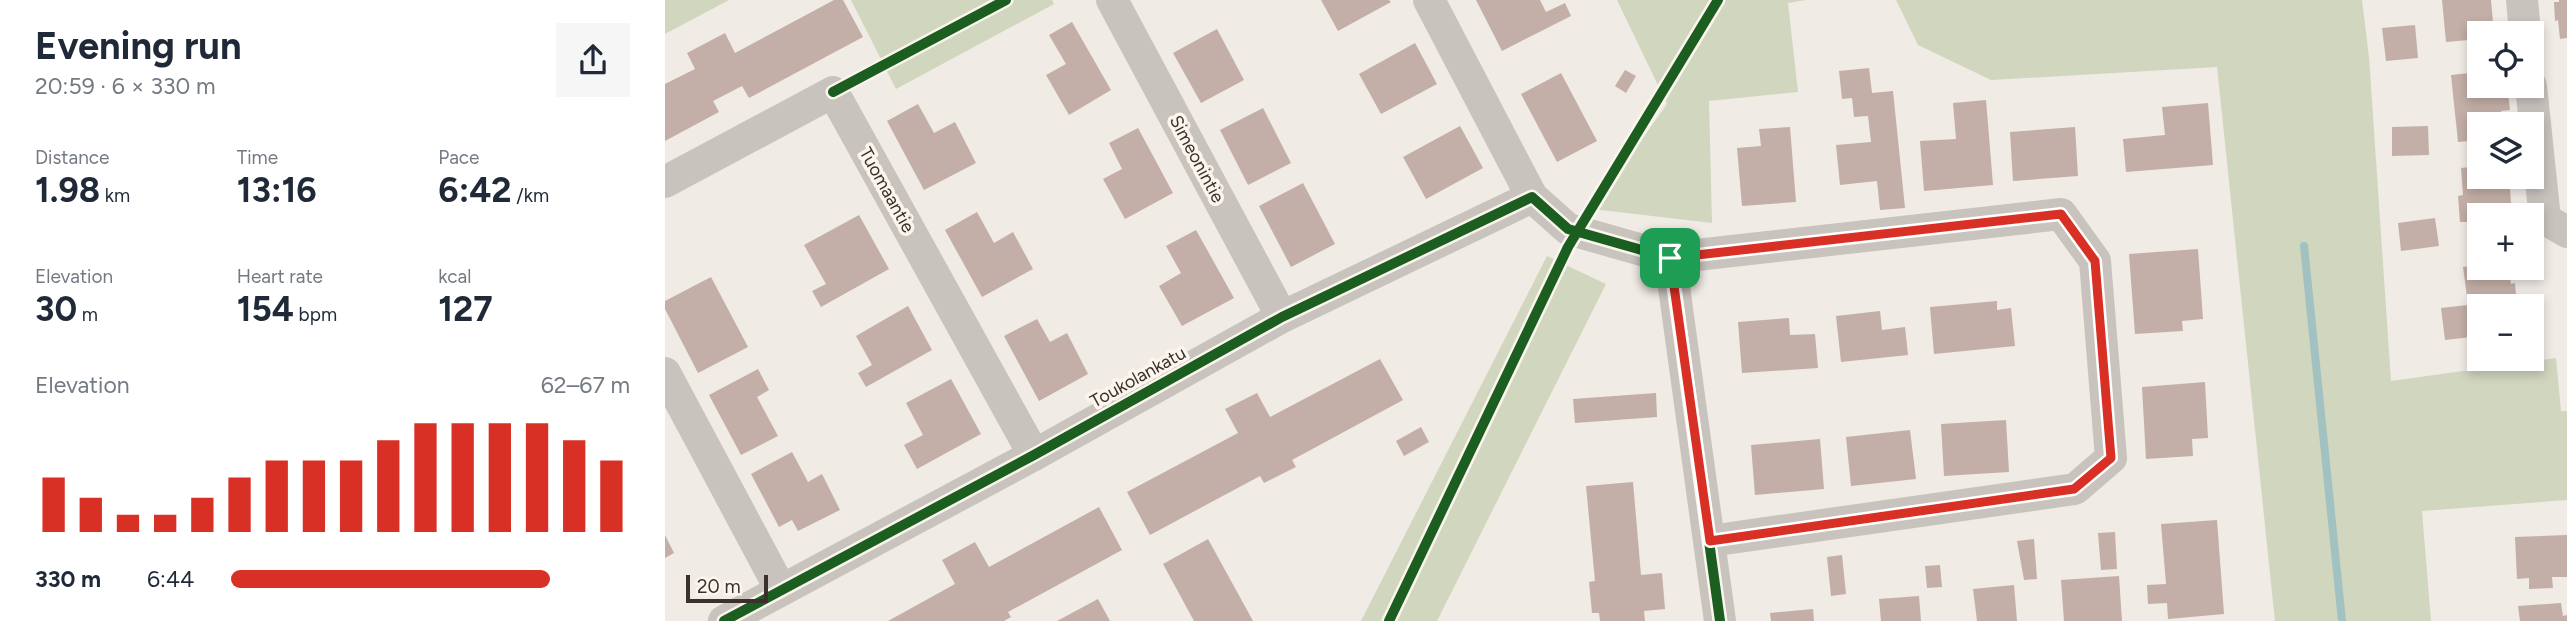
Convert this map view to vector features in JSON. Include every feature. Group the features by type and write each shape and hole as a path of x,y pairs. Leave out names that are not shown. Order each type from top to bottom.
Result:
{"street":[{"name":"Simeonintie","path":"1112,0 1282,317"},
{"path":"1429,0 1532,197 1568,229 1670,258 2061,214 2095,261 2111,458 2074,489 1710,541"},
{"path":"2522,0 2524,21"},
{"name":"Tuomaantie","path":"665,182 833,92 1034,456"},
{"path":"2532,98 2545,219 2567,232"},
{"name":"Toukolankatu","path":"724,621 1034,456 1282,317 1532,197"},
{"path":"1670,258 1720,621"},
{"path":"665,373 781,590"}],"green space":[{"path":"665,0 729,0 665,34"},
{"path":"851,0 1052,0 1054,4 896,89"},
{"path":"1617,0 1806,0 1788,3 1798,92 1709,101 1712,223 1592,209 1667,104"},
{"path":"1896,0 2362,0 2369,57 2391,381 2467,370 2544,371 2544,360 2556,358 2561,411 2567,411 2567,500 2422,511 2431,621 2275,621 2217,67 1991,80 1918,45"},
{"path":"1547,256 1606,284 1437,621 1361,621"}],"building":[{"path":"834,0 843,0 863,37 749,98 742,86 713,101 719,112 665,141 665,84 695,69 687,53 725,33 735,53"},
{"path":"1321,0 1389,0 1391,2 1338,31"},
{"path":"1476,0 1540,0 1546,12 1565,3 1571,16 1502,51"},
{"path":"2442,0 2491,0 2493,21 2467,21 2467,40 2446,42"},
{"path":"2567,0 2567,38 2560,39 2554,2"},
{"path":"1072,22 1111,90 1069,115 1046,75 1066,64 1049,35"},
{"path":"2415,25 2418,58 2386,61 2382,28"},
{"path":"1217,29 1244,80 1201,103 1173,53"},
{"path":"1415,43 1437,84 1381,114 1359,74"},
{"path":"1869,68 1872,93 1893,91 1905,208 1880,210 1877,181 1840,185 1836,145 1871,142 1868,116 1854,117 1852,98 1842,99 1839,71"},
{"path":"1625,70 1636,76 1626,93 1615,86"},
{"path":"1561,73 1597,141 1557,162 1521,94"},
{"path":"2467,73 2467,98 2509,98 2510,110 2467,112 2467,141 2458,142 2451,75"},
{"path":"1986,100 1993,185 1924,191 1920,141 1956,139 1953,103"},
{"path":"2208,103 2213,165 2126,172 2123,139 2165,135 2162,107"},
{"path":"918,104 934,133 955,122 976,163 924,190 887,121"},
{"path":"1263,108 1291,163 1248,185 1220,130"},
{"path":"1460,126 1483,168 1426,199 1403,157"},
{"path":"2428,126 2429,155 2392,156 2392,127"},
{"path":"1790,127 1796,202 1742,206 1737,148 1761,146 1759,129"},
{"path":"2075,127 2078,176 2013,181 2010,132"},
{"path":"1138,128 1173,193 1125,219 1103,179 1122,169 1109,143"},
{"path":"2467,167 2467,189 2510,189 2511,203 2467,203 2467,222 2460,222 2458,196 2463,195 2461,168"},
{"path":"1303,183 1335,244 1291,267 1259,206"},
{"path":"977,212 994,243 1013,232 1033,269 982,297 945,230"},
{"path":"859,215 889,269 821,307 812,291 826,284 804,245"},
{"path":"2435,218 2439,246 2401,251 2398,223"},
{"path":"1196,230 1234,298 1182,326 1159,286 1181,273 1166,246"},
{"path":"2198,249 2203,319 2182,321 2183,331 2135,334 2129,254"},
{"path":"2463,267 2467,267 2467,280 2510,280 2511,284 2515,283 2516,294 2467,294 2467,297"},
{"path":"711,277 748,347 698,373 665,309 665,301"},
{"path":"1997,301 1997,310 2011,308 2015,346 1934,354 1930,307"},
{"path":"2467,305 2467,337 2445,340 2441,308"},
{"path":"908,306 932,350 866,387 858,373 872,365 856,336"},
{"path":"1880,311 1882,330 1905,327 1908,355 1841,362 1836,316"},
{"path":"1789,318 1790,335 1815,334 1818,368 1742,373 1738,322"},
{"path":"1037,319 1050,342 1067,333 1088,374 1039,401 1004,336"},
{"path":"1380,359 1403,400 1292,460 1296,467 1264,483 1260,476 1150,535 1127,492 1238,433 1225,409 1257,393 1270,417"},
{"path":"758,369 769,390 757,397 778,436 741,455 709,395"},
{"path":"951,379 981,434 917,469 904,445 923,435 906,403"},
{"path":"2205,382 2208,438 2192,439 2193,456 2146,459 2142,387"},
{"path":"1656,393 1657,417 1575,423 1573,399"},
{"path":"2006,420 2009,472 1944,476 1941,424"},
{"path":"1421,427 1429,442 1404,456 1396,441"},
{"path":"1910,430 1916,479 1851,486 1846,437"},
{"path":"1820,439 1824,489 1755,495 1751,445"},
{"path":"792,452 808,482 822,474 840,510 798,531 792,520 779,527 751,474"},
{"path":"1633,482 1641,575 1662,573 1665,609 1644,611 1645,621 1600,621 1599,613 1592,613 1589,582 1595,581 1586,486"},
{"path":"1099,507 1122,550 1008,612 1011,617 1004,621 888,621 955,584 942,560 975,542 989,567"},
{"path":"2217,520 2224,614 2168,619 2167,603 2148,604 2147,585 2166,584 2161,524"},
{"path":"2115,532 2117,569 2101,570 2098,533"},
{"path":"665,535 674,553 665,558"},
{"path":"2567,535 2567,577 2552,577 2553,588 2529,589 2529,578 2517,579 2515,537"},
{"path":"1208,539 1253,621 1194,621 1163,564"},
{"path":"2034,539 2037,579 2024,580 2017,541"},
{"path":"1842,555 1846,594 1831,596 1827,557"},
{"path":"1940,565 1942,587 1927,588 1925,566"},
{"path":"2119,576 2122,621 2064,621 2061,580"},
{"path":"2014,585 2017,621 1977,621 1973,589"},
{"path":"1919,596 1921,621 1881,621 1879,599"},
{"path":"1098,599 1110,621 1057,621"},
{"path":"2561,603 2563,616 2567,615 2567,621 2520,621 2518,606"},
{"path":"1813,609 1814,621 1771,621 1770,613"}],"waterway":[{"path":"2304,246 2342,621"}],"cycle path":[{"path":"833,92 1006,0"},
{"path":"1389,621 1568,247 1718,0"},
{"path":"724,621 1034,455 1282,317 1532,197 1568,229 1670,258 1720,621"}],"route":[{"path":"2061,214 2095,261 2111,458 2074,489 1710,541 1670,258 2061,214"}]}
